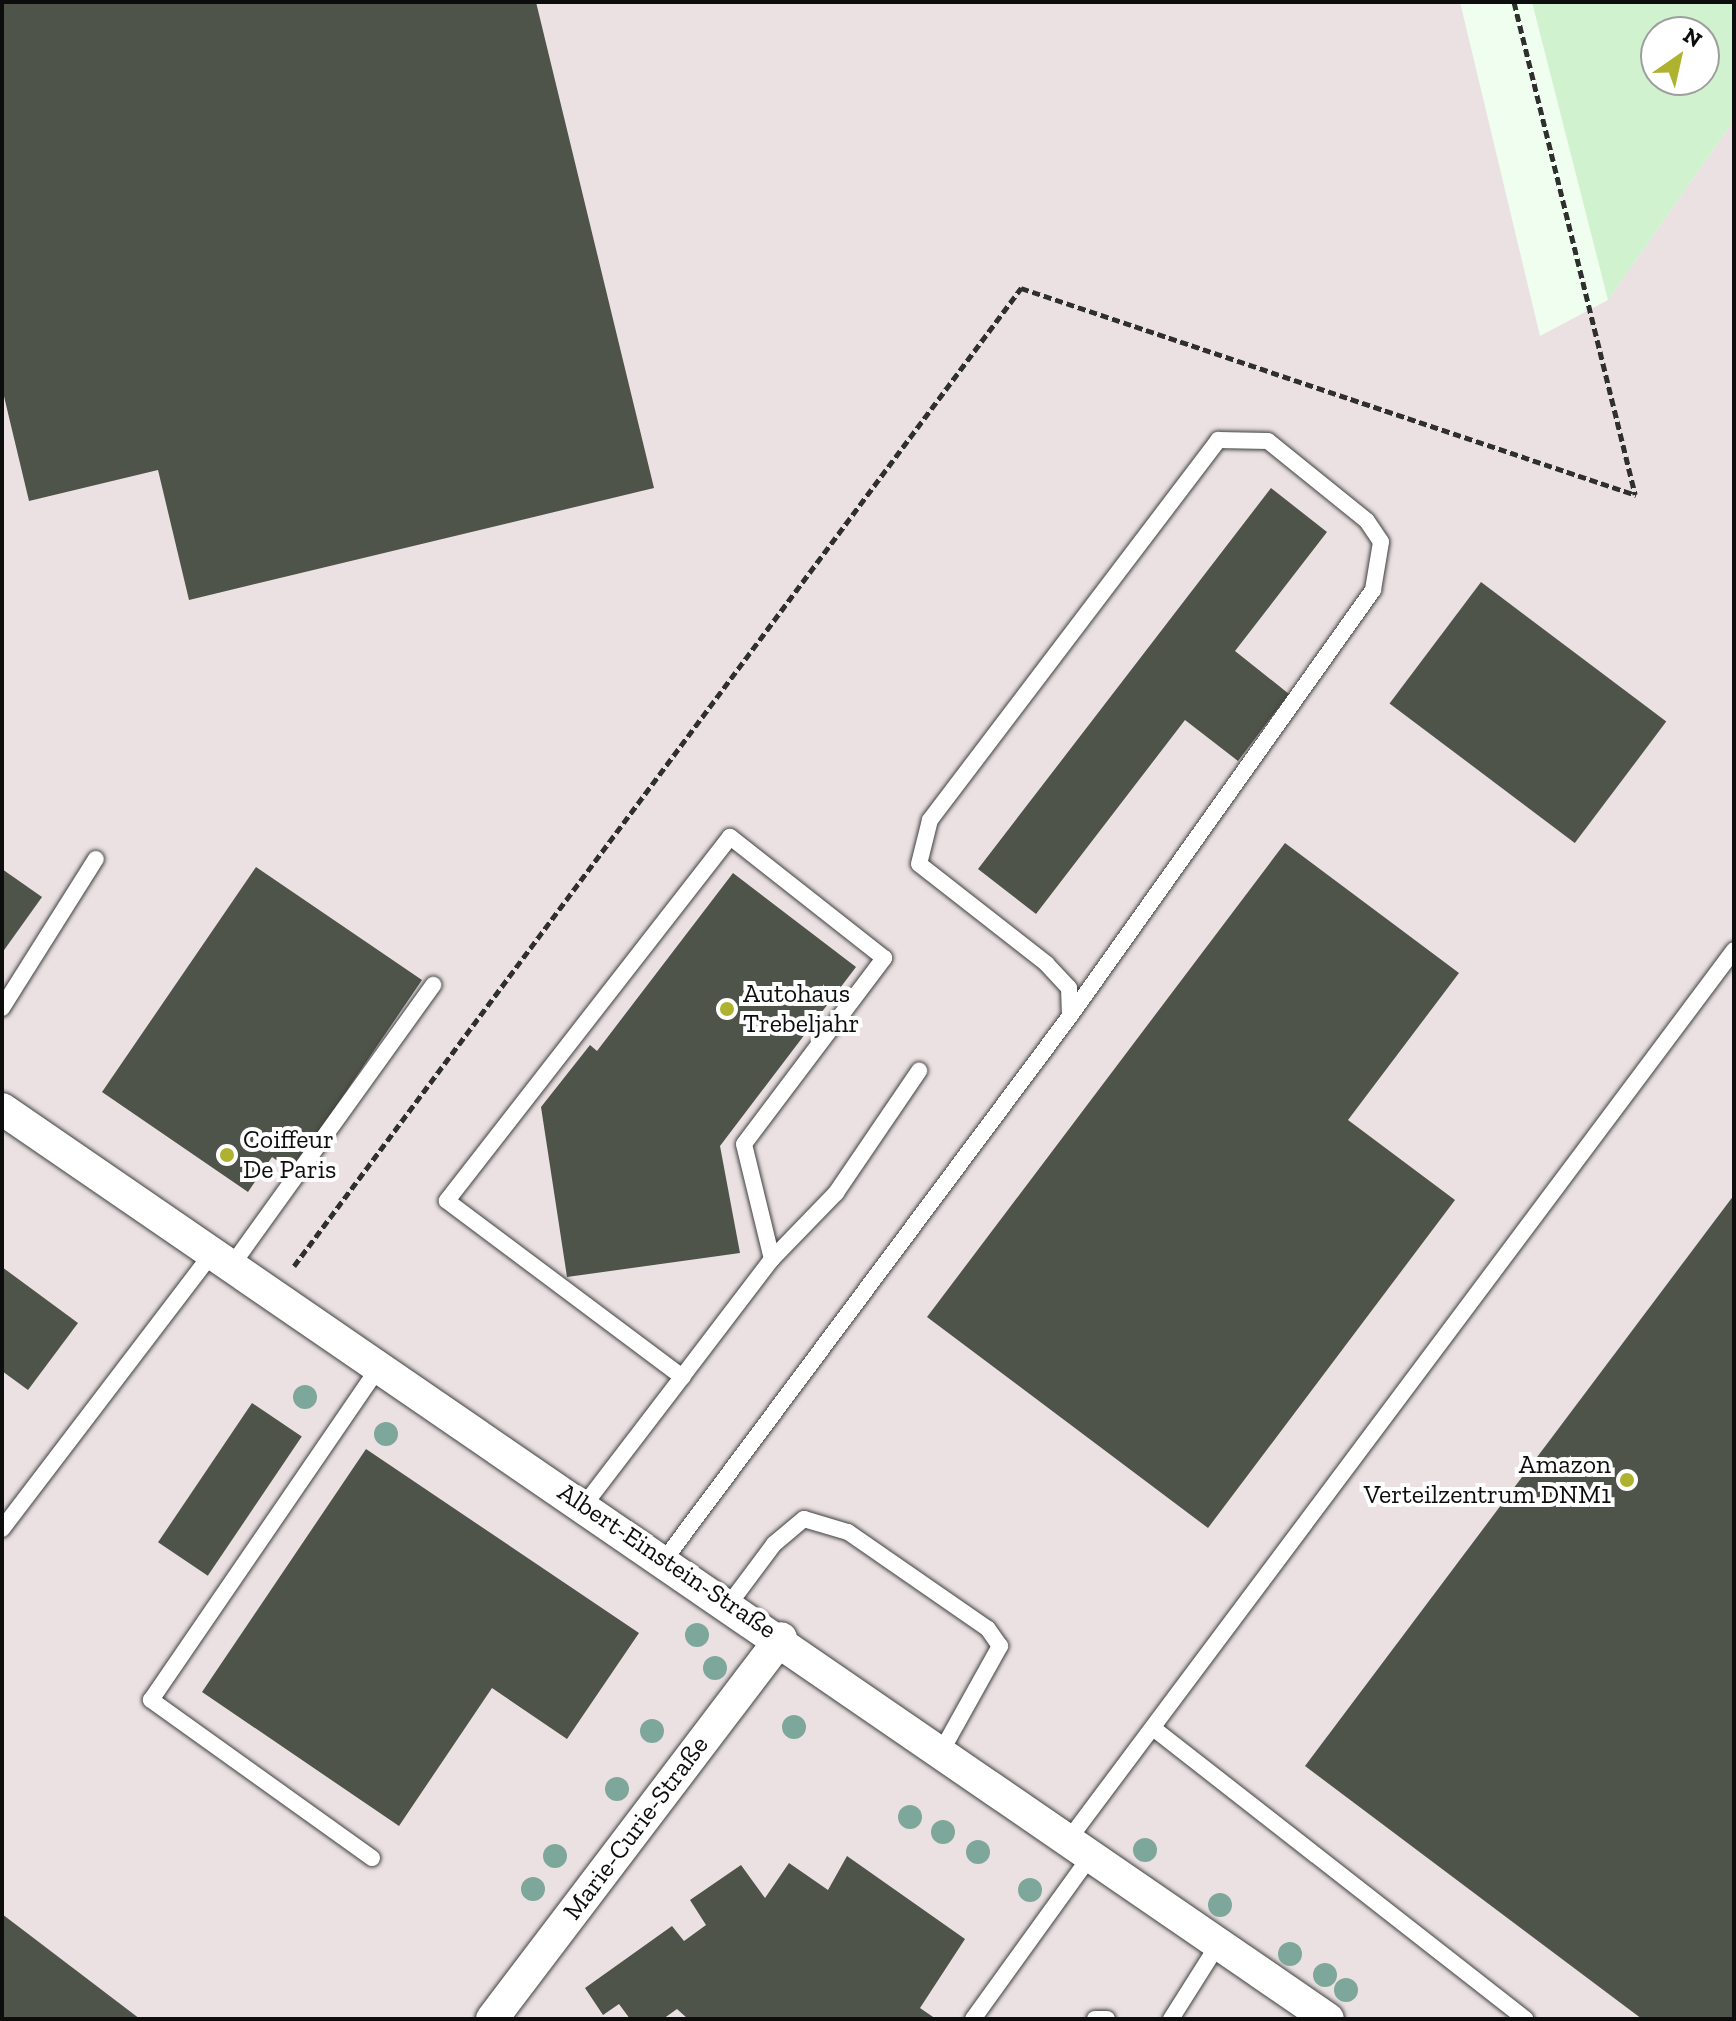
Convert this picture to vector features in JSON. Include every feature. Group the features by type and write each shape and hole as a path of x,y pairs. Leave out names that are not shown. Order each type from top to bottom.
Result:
{"street":[{"name":"Albert-Einstein-Straße","path":"2,1109 730,1603 1328,2019"},
{"name":"Marie-Curie-Straße","path":"500,2016 781,1638"}],"lane":[{"path":"665,1559 1070,1016 1373,590 1381,542 1367,521 1268,441 1218,440 920,844 919,864 1069,988 1070,1016"},
{"path":"682,1377 447,1201 730,837 884,958 744,1144 772,1259"},
{"path":"2,1008 96,859"},
{"path":"973,2019 1153,1728 1734,950"},
{"path":"2,1529 222,1258 433,985"},
{"path":"585,1504 772,1259 836,1193 919,1071"},
{"path":"372,1858 151,1700 380,1365"},
{"path":"730,1603 774,1544 804,1519 820,1519 861,1541 988,1629 1000,1646 942,1750"},
{"path":"1153,1728 1526,2019"},
{"path":"1171,2019 1219,1943"},
{"path":"1095,2019 1107,2019"}],"path":[{"path":"273,1294 1021,288 1636,495 1514,2"}],"shaded area":[{"path":"2,2 1460,2 1540,336 1608,300 1734,120 1734,2019 2,2019"}],"green space":[{"path":"1532,2 1734,2 1734,120 1608,300"}],"building":[{"path":"2,2 536,2 654,488 189,600 158,470 29,501 2,388"},
{"path":"1271,488 1327,532 1235,651 1289,694 1238,761 1185,720 1036,914 978,869"},
{"path":"1481,582 1666,722 1575,843 1390,703"},
{"path":"1285,843 1459,973 1348,1120 1455,1200 1208,1528 927,1317"},
{"path":"256,867 422,980 292,1171 272,1157 248,1192 102,1092"},
{"path":"2,869 42,897 2,953"},
{"path":"733,873 856,967 720,1146 740,1253 567,1277 541,1107 590,1045 597,1051"},
{"name":"Amazon Verteilzentrum DNM1","path":"1734,1195 1734,2019 1642,2019 1305,1766"},
{"path":"2,1267 78,1323 28,1390 2,1371"},
{"path":"252,1403 302,1437 208,1576 158,1542"},
{"path":"366,1449 639,1633 567,1739 492,1688 399,1826 202,1692"},
{"path":"847,1856 965,1939 920,2008 936,2019 688,2019 677,2009 663,2019 630,2019 619,2004 603,2015 585,1988 672,1926 684,1941 706,1925 690,1900 741,1865 765,1898 789,1863 828,1890"},
{"path":"2,1914 140,2019 2,2019"}],"place":[{"name":"Autohaus Trebeljahr","path":"727,1009"},
{"name":"Coiffeur De Paris","path":"227,1155"},
{"name":"Amazon Verteilzentrum DNM1","path":"1627,1480"}]}
